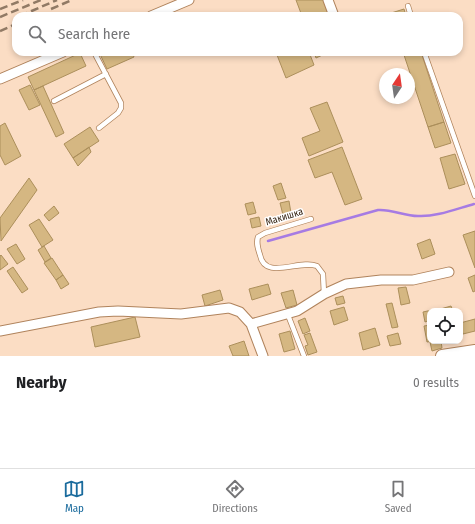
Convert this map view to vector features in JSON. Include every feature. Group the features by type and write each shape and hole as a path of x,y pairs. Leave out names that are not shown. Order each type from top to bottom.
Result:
{"main road":[{"path":"442,356 475,351"}],"street":[{"path":"160,12 189,0"},
{"path":"328,0 332,12"},
{"path":"0,79 54,56"},
{"path":"251,324 288,315 324,294 346,284 381,280 413,280 449,272"},
{"path":"0,331 99,312 118,310 175,314 197,313 229,308 240,312 251,324 263,356"}],"lane":[{"path":"408,6 410,12"},
{"path":"96,56 121,103 121,108 118,113 98,128"},
{"path":"425,56 475,196"},
{"path":"54,101 106,74"},
{"name":"Макишка","path":"311,219 265,233 258,237 257,241 260,259 263,264 269,268 304,264 317,266 323,274 324,294"},
{"path":"288,315 304,356"}],"building":[{"path":"296,0 326,0 330,12 300,12"},
{"path":"404,9 405,12 394,12"},
{"path":"74,56 81,56 86,66 34,90 28,77"},
{"path":"101,56 134,56 134,57 107,69"},
{"path":"277,56 311,56 314,65 286,78"},
{"path":"404,56 422,56 444,122 428,127 415,88 415,68 408,68"},
{"path":"30,85 40,105 29,110 19,90"},
{"path":"43,86 64,133 56,137 34,90"},
{"path":"327,102 343,142 309,156 302,138 320,131 310,108"},
{"path":"444,122 451,143 435,148 428,127"},
{"path":"5,123 21,156 5,165 0,155 0,126"},
{"path":"90,127 99,141 73,158 64,144"},
{"path":"89,147 91,152 78,166 73,158"},
{"path":"342,147 362,199 345,205 332,172 315,178 308,160"},
{"path":"455,154 465,184 449,189 440,158"},
{"path":"29,178 37,190 1,241 0,218"},
{"path":"281,183 286,198 278,200 273,186"},
{"path":"289,201 291,213 283,215 280,203"},
{"path":"253,202 256,213 248,215 245,204"},
{"path":"54,206 59,213 49,221 44,215"},
{"path":"259,217 261,226 252,228 250,219"},
{"path":"39,219 53,240 42,247 29,225"},
{"path":"475,231 475,268 463,235"},
{"path":"430,239 435,254 422,259 417,244"},
{"path":"16,244 25,259 17,264 7,249"},
{"path":"44,246 51,258 45,262 38,250"},
{"path":"1,255 8,264 0,270 0,256"},
{"path":"52,258 63,275 56,280 44,263"},
{"path":"13,267 28,289 22,293 7,271"},
{"path":"63,275 69,284 61,289 56,280"},
{"path":"475,275 475,291 473,292 468,278"},
{"path":"268,284 271,294 252,300 249,289"},
{"path":"406,287 410,303 401,305 398,288"},
{"path":"220,290 223,300 205,306 202,295"},
{"path":"293,290 297,305 286,308 281,293"},
{"path":"343,296 345,303 337,305 335,298"},
{"path":"392,303 398,327 392,328 386,304"},
{"path":"344,307 348,320 334,325 330,311"},
{"path":"427,311 427,321 425,322 423,312"},
{"path":"135,317 140,337 95,347 91,327"},
{"path":"305,318 310,331 303,334 298,321"},
{"path":"475,319 475,331 463,334 463,322"},
{"path":"424,326 427,326 427,342"},
{"path":"375,328 380,345 363,350 359,333"},
{"path":"290,331 295,349 284,352 279,334"},
{"path":"310,333 317,352 308,355 305,346 308,345 304,335"},
{"path":"398,333 401,344 390,346 387,336"},
{"path":"244,341 249,356 233,356 229,346"},
{"path":"430,344 441,344 442,348 432,351"}],"waterway":[{"path":"268,241 378,210 413,216 425,216 474,204"}],"railway":[{"path":"0,9 23,0"},
{"path":"12,12 41,0"},
{"path":"29,12 57,0"},
{"path":"51,9 72,0"},
{"path":"0,17 12,12"},
{"path":"0,31 12,26"}]}
